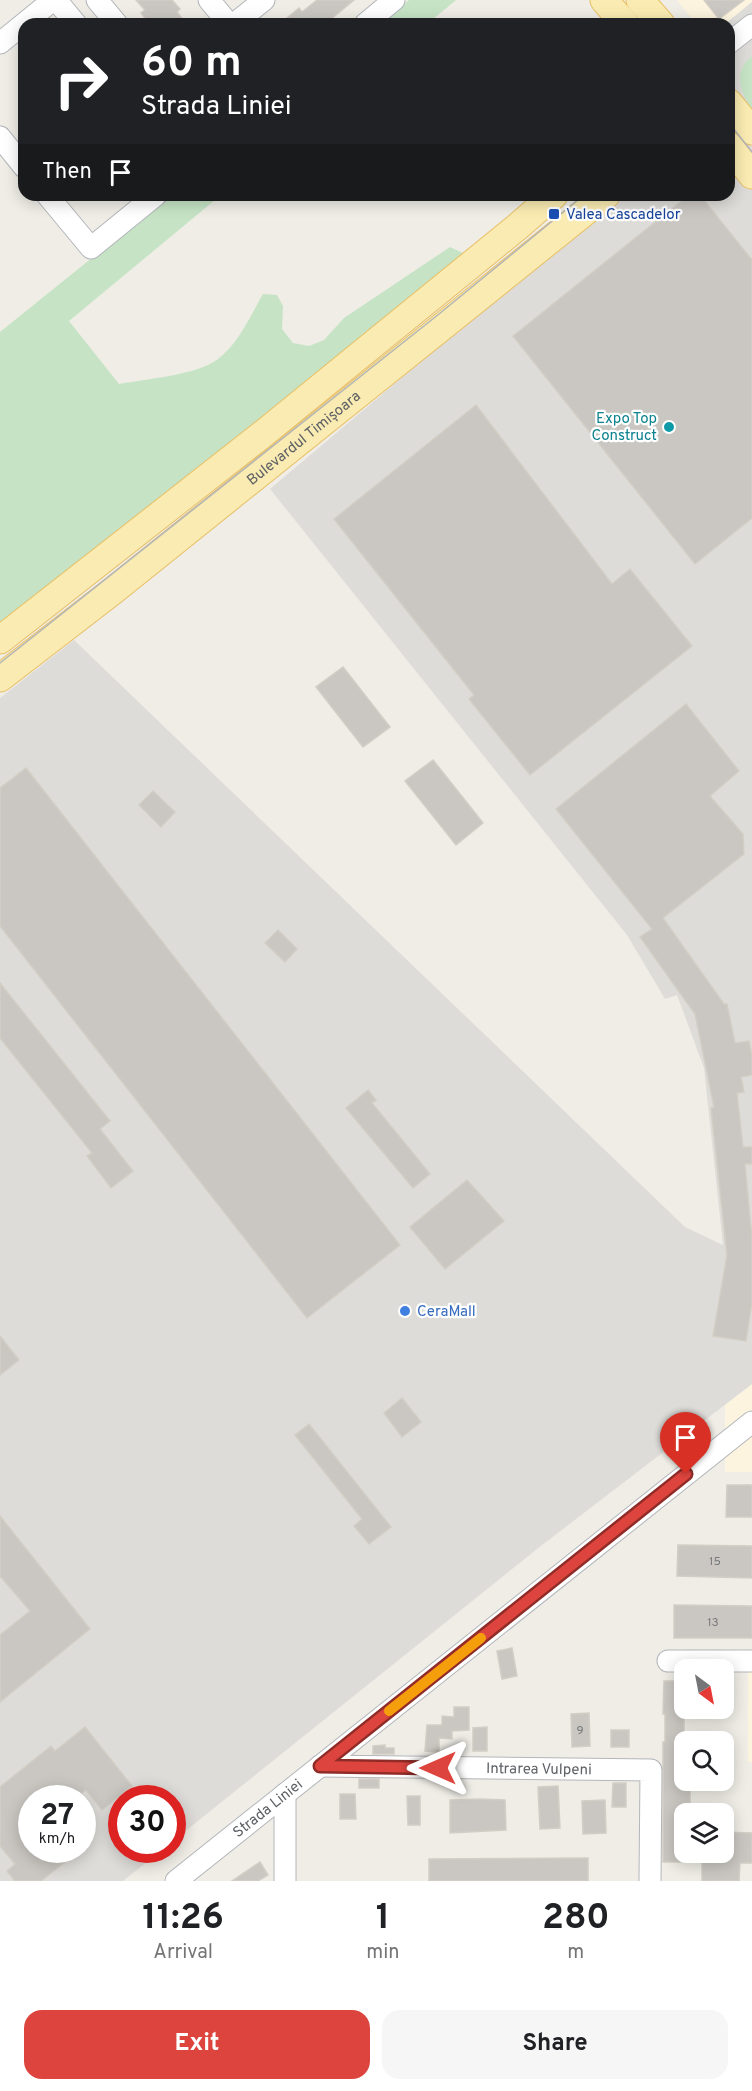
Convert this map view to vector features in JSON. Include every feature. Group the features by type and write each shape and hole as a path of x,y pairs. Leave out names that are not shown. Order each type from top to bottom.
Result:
{"main road":[{"path":"604,0 620,18"},
{"path":"640,0 656,18"},
{"path":"735,111 752,131"},
{"path":"735,154 752,175"},
{"name":"Bulevardul Timișoara","path":"0,640 259,437 547,201"},
{"name":"Bulevardul Timișoara","path":"0,678 185,534 599,201"}],"street":[{"path":"32,18 55,0 71,18"},
{"path":"97,0 112,18"},
{"path":"209,0 224,18"},
{"path":"242,18 264,0"},
{"path":"372,18 394,0"},
{"path":"735,39 752,25"},
{"path":"0,43 18,29"},
{"path":"0,137 18,160"},
{"path":"52,201 91,248 149,201"},
{"name":"Strada Liniei","path":"176,1881 752,1422"},
{"path":"668,1662 752,1661"},
{"name":"Intrarea Vulpeni","path":"320,1766 651,1770 650,1881"},
{"path":"285,1794 285,1881"}],"shaded area":[{"path":"677,0 752,0 732,18 691,18"},
{"path":"752,2 752,1384 537,1549 186,1831 186,1785 108,1785 108,1863 146,1863 123,1881 0,1881 0,698 74,640 685,1227 723,1245 704,1068 677,995 665,999 627,935 270,489 470,320 619,201 735,201 735,18 732,18"},
{"path":"752,1384 752,1472 725,1472 725,1405"},
{"path":"748,1667 752,1667 752,1762 748,1762"}],"green space":[{"path":"409,0 456,0 434,18 387,18"},
{"path":"752,56 752,111 742,89 740,75 746,62"},
{"path":"163,201 214,201 69,321 119,384 185,373 218,359 238,337 263,294 277,295 283,306 282,329 293,343 309,346 324,340 344,318 450,247 467,255 0,627 0,332"}],"building":[{"path":"136,0 172,0 180,9 177,12 182,18 145,18 141,13 145,10"},
{"path":"317,0 354,0 332,18 287,18 299,8 302,12"},
{"path":"704,0 744,0 720,18"},
{"name":"Expo Top Construct","path":"682,201 705,201 752,260 752,518 695,564 513,336"},
{"path":"476,405 612,584 630,569 692,646 530,775 469,699 474,695 334,519"},
{"path":"343,667 390,727 363,747 316,687"},
{"path":"686,704 739,771 710,796 743,834 744,854 663,918 724,1004 727,1004 735,1043 749,1041 752,1056 752,1075 741,1077 744,1092 737,1093 743,1147 752,1147 752,1164 745,1164 752,1239 752,1302 746,1341 713,1336 727,1255 711,1108 714,1107 695,1014 640,937 652,929 556,809"},
{"path":"433,760 483,823 456,845 405,781"},
{"path":"26,768 400,1245 307,1318 0,926 0,788"},
{"path":"153,791 175,812 161,827 139,805"},
{"path":"278,930 297,949 285,962 265,943"},
{"path":"0,983 110,1121 100,1129 133,1171 111,1188 87,1156 92,1153 0,1038"},
{"path":"368,1090 376,1100 372,1103 430,1174 413,1188 346,1108"},
{"path":"467,1180 504,1221 445,1269 410,1227"},
{"path":"0,1336 19,1360 0,1375"},
{"path":"402,1398 421,1422 402,1437 384,1413"},
{"path":"309,1424 391,1527 369,1544 354,1526 362,1519 295,1435"},
{"path":"727,1485 752,1485 752,1517 726,1517"},
{"path":"0,1516 90,1629 0,1702 0,1635 30,1611 0,1576"},
{"path":"678,1545 752,1546 752,1578 677,1576"},
{"path":"674,1605 752,1606 752,1638 674,1638"},
{"path":"512,1648 517,1676 502,1679 497,1651"},
{"path":"664,1681 674,1681 674,1719 684,1719 684,1731 674,1731 674,1791 690,1791 690,1803 674,1803 674,1862 663,1862 665,1714 663,1714"},
{"path":"454,1707 469,1707 469,1730 452,1731 452,1739 439,1738 439,1752 425,1751 427,1725 442,1725 442,1716 454,1717"},
{"path":"589,1713 590,1746 572,1747 571,1714"},
{"path":"85,1727 131,1785 108,1785 108,1805 102,1810 96,1802 96,1785 18,1785 18,1863 64,1863 41,1881 15,1881 7,1871 15,1864 0,1846 0,1787 51,1746 55,1751"},
{"path":"487,1727 487,1751 473,1751 473,1728"},
{"path":"611,1730 629,1730 629,1747 611,1747"},
{"path":"385,1745 385,1748 394,1748 394,1754 373,1754 373,1746"},
{"path":"359,1779 379,1779 379,1788 359,1788"},
{"path":"613,1783 626,1783 626,1807 612,1807"},
{"path":"558,1786 560,1828 540,1829 538,1787"},
{"path":"340,1794 355,1794 356,1819 340,1819"},
{"path":"407,1796 420,1796 420,1825 408,1825"},
{"path":"450,1800 505,1800 506,1830 450,1833"},
{"path":"605,1800 606,1833 583,1834 582,1801"},
{"path":"734,1832 752,1833 752,1863 740,1863 739,1881 702,1881 702,1863 734,1863"},
{"path":"588,1858 588,1881 429,1881 429,1859"},
{"path":"260,1862 268,1875 258,1881 232,1881"}],"tram line":[{"path":"735,131 752,152"},
{"path":"0,663 439,314 577,201"}],"slow traffic":[{"path":"389,1711 481,1638"}],"place":[{"name":"Valea Cascadelor","path":"554,214"},
{"name":"Expo Top Construct","path":"669,427"},
{"name":"CeraMall","path":"405,1311"}],"route":[{"path":"438,1768 320,1766 686,1474"}]}
